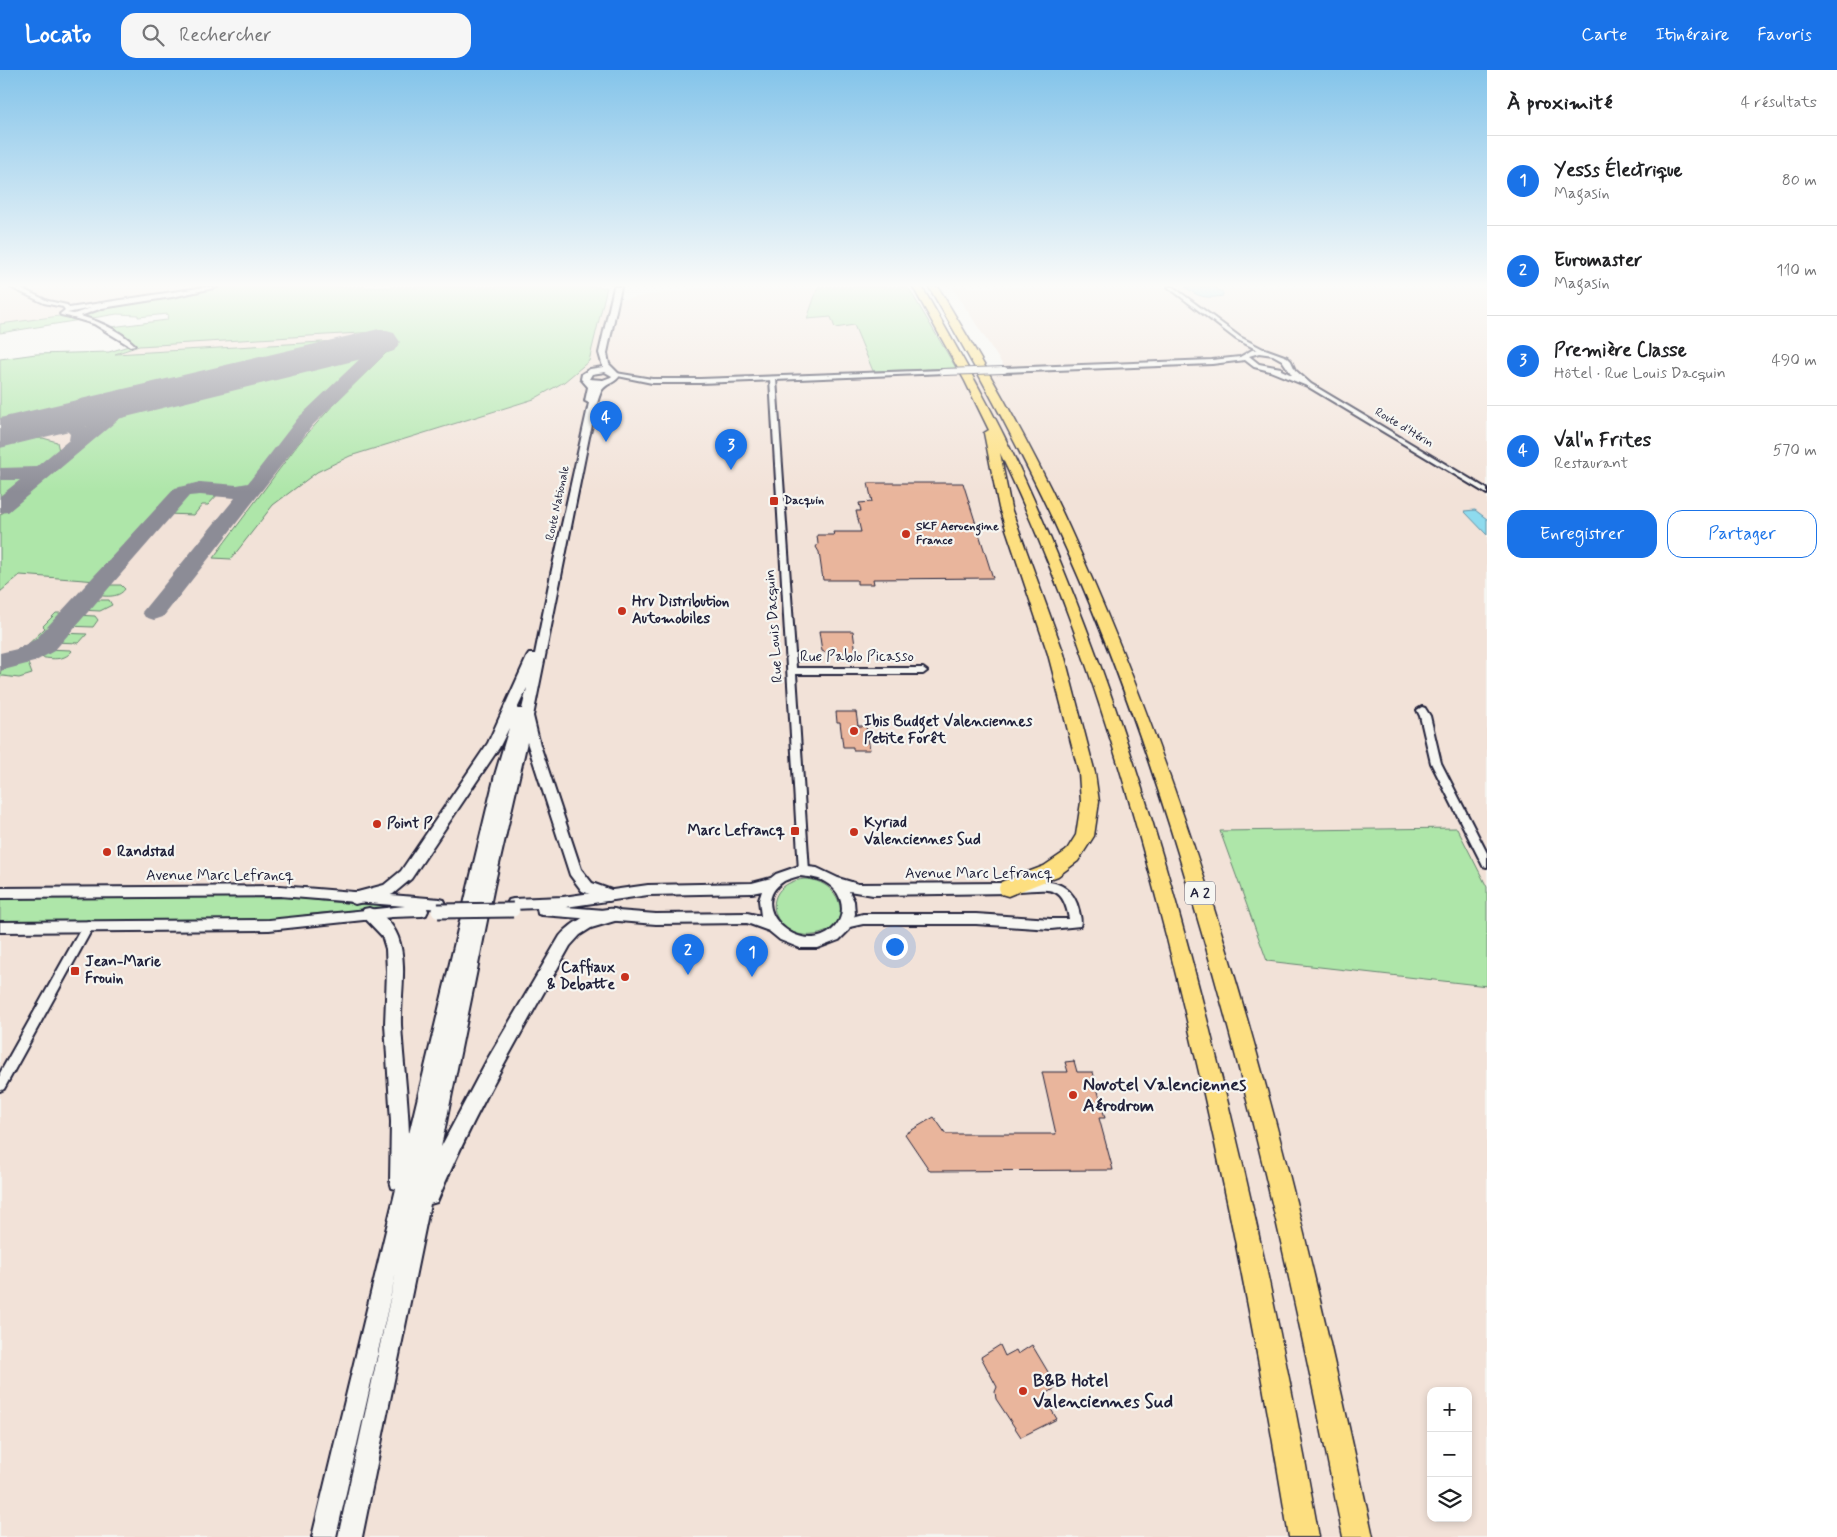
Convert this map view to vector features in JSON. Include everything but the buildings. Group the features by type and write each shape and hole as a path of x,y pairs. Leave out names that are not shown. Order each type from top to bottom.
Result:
{"highway":[{"name":"A 2","path":"956,355 979,396 1028,497 1068,593 1114,723 1155,858 1198,1021 1229,1154 1279,1397 1304,1537"},
{"name":"A 2","path":"974,355 999,397 1040,475 1068,535 1115,647 1169,796 1221,966 1270,1144 1309,1309 1358,1537"},
{"path":"979,396 990,432 1007,514 1023,555 1056,654 1087,773 1090,802 1085,836 1072,856 1051,871 1008,888"}],"main road":[{"path":"602,355 592,371 610,378"},
{"path":"603,355 604,364 610,378"},
{"name":"Route Nationale","path":"585,437 592,388 584,377 592,371"},
{"path":"589,382 610,378"},
{"name":"Route Nationale","path":"556,574 585,437 597,391 610,378"},
{"path":"324,1537 502,775 544,608 556,574"},
{"path":"350,1537 487,886 528,714 556,574"},
{"path":"355,898 388,890 406,875 494,745 520,690 533,656"},
{"path":"528,714 534,745 575,871 587,887 610,895"},
{"path":"369,914 389,934 393,953 393,1024 400,1165 396,1227"},
{"path":"414,1238 443,1163 459,1130 565,941 574,930 585,922 612,915"}],"street":[{"path":"1212,362 1246,355"},
{"path":"1248,355 1256,365"},
{"name":"Route d'Hérin","path":"1278,355 1284,357 1288,361 1292,372 1309,385 1487,492"},
{"path":"610,378 669,384 700,381 1212,362 1256,365"},
{"name":"Route d'Hérin","path":"1256,365 1272,369 1309,385"},
{"path":"1272,369 1288,365"},
{"name":"Rue Louis Dacquin","path":"773,379 804,871"},
{"name":"Rue Pablo Picasso","path":"792,671 923,671"},
{"path":"1422,710 1436,763 1487,863"},
{"path":"0,927 279,924 439,908 513,907 657,890 752,888 773,883 785,875 804,871"},
{"name":"Avenue Marc Lefrancq","path":"513,907 656,919 746,918 758,920 772,926 785,937 809,943 831,937 845,923 863,919 976,919 1051,924 1076,923 1068,896 1061,890 1046,886 872,890 851,888 837,883 820,873 804,871"},
{"path":"772,926 766,916 764,901 773,883"},
{"path":"837,883 846,895 849,905 849,914 845,923"},
{"name":"Avenue Marc Lefrancq","path":"0,893 280,892 355,898 439,908"},
{"path":"0,1085 88,926"}],"shaded area":[{"path":"94,355 867,355 873,371 1004,367 996,355 1487,355 1487,1537 0,1537 0,363"}],"green space":[{"path":"25,355 277,355 0,420 0,359"},
{"path":"371,355 301,422 252,484 240,489 193,487 180,490 97,581 20,575 0,592 0,515 114,420 132,413"},
{"path":"383,355 590,355 589,361 564,382 534,399 350,456 317,472 273,505 231,559 213,558 299,443 334,404"},
{"path":"867,355 949,355 956,368 873,371"},
{"path":"43,438 57,442 59,451 37,469 0,471 0,446 28,439"},
{"path":"29,475 0,499 0,476"},
{"path":"198,491 220,492 208,505 202,505 194,515 166,514 180,499"},
{"path":"107,585 121,585 125,589 115,596 93,595 100,588"},
{"path":"89,600 109,600 112,605 100,611 80,610"},
{"path":"56,613 68,613 39,645 16,656 45,628 43,626"},
{"path":"76,615 95,616 98,620 93,627 66,626"},
{"path":"61,633 87,634 79,643 52,642"},
{"path":"46,649 72,651 68,655 59,658 33,656"},
{"path":"21,661 28,663 32,674 19,678 0,677 1,667"},
{"path":"1457,828 1487,887 1487,986 1267,961 1220,831"},
{"path":"804,879 818,881 828,887 836,896 840,905 840,915 836,924 827,931 814,935 799,934 788,929 779,921 775,911 775,901 779,891 789,883"},
{"path":"269,895 342,903 388,905 389,907 312,914 268,921 0,923 0,896"}],"water":[{"path":"1475,510 1487,519 1487,535 1464,511"}],"taxiway":[{"path":"255,487 305,422 373,355"},
{"path":"79,442 119,409 142,399"},
{"path":"34,425 48,423 72,425 80,434 79,442"},
{"path":"41,473 79,442"},
{"path":"0,474 41,473"},
{"path":"0,507 41,473"},
{"path":"0,662 25,656 45,645 182,492 200,488 237,491 255,487"},
{"path":"154,612 255,487"}],"runway":[{"path":"0,433 323,355"}],"place":[{"name":"Val'n Frites","path":"606,442"},
{"name":"Première Classe","path":"731,470"},
{"name":"Dacquin","path":"774,501"},
{"name":"SKF Aeroengine France","path":"906,534"},
{"name":"Hrv Distribution Automobiles","path":"622,611"},
{"name":"Ibis Budget Valenciennes Petite Forêt","path":"854,731"},
{"name":"Point P","path":"377,824"},
{"name":"Marc Lefrancq","path":"795,831"},
{"name":"Kyriad Valenciennes Sud","path":"854,832"},
{"name":"Randstad","path":"107,852"},
{"name":"Jean-Marie Frouin","path":"75,971"},
{"name":"Euromaster","path":"688,975"},
{"name":"Caffiaux & Debatte","path":"625,977"},
{"name":"Yesss Électrique","path":"752,977"},
{"name":"Novotel Valenciennes Aérodrom","path":"1073,1095"},
{"name":"B&B Hotel Valenciennes Sud","path":"1023,1391"}]}
